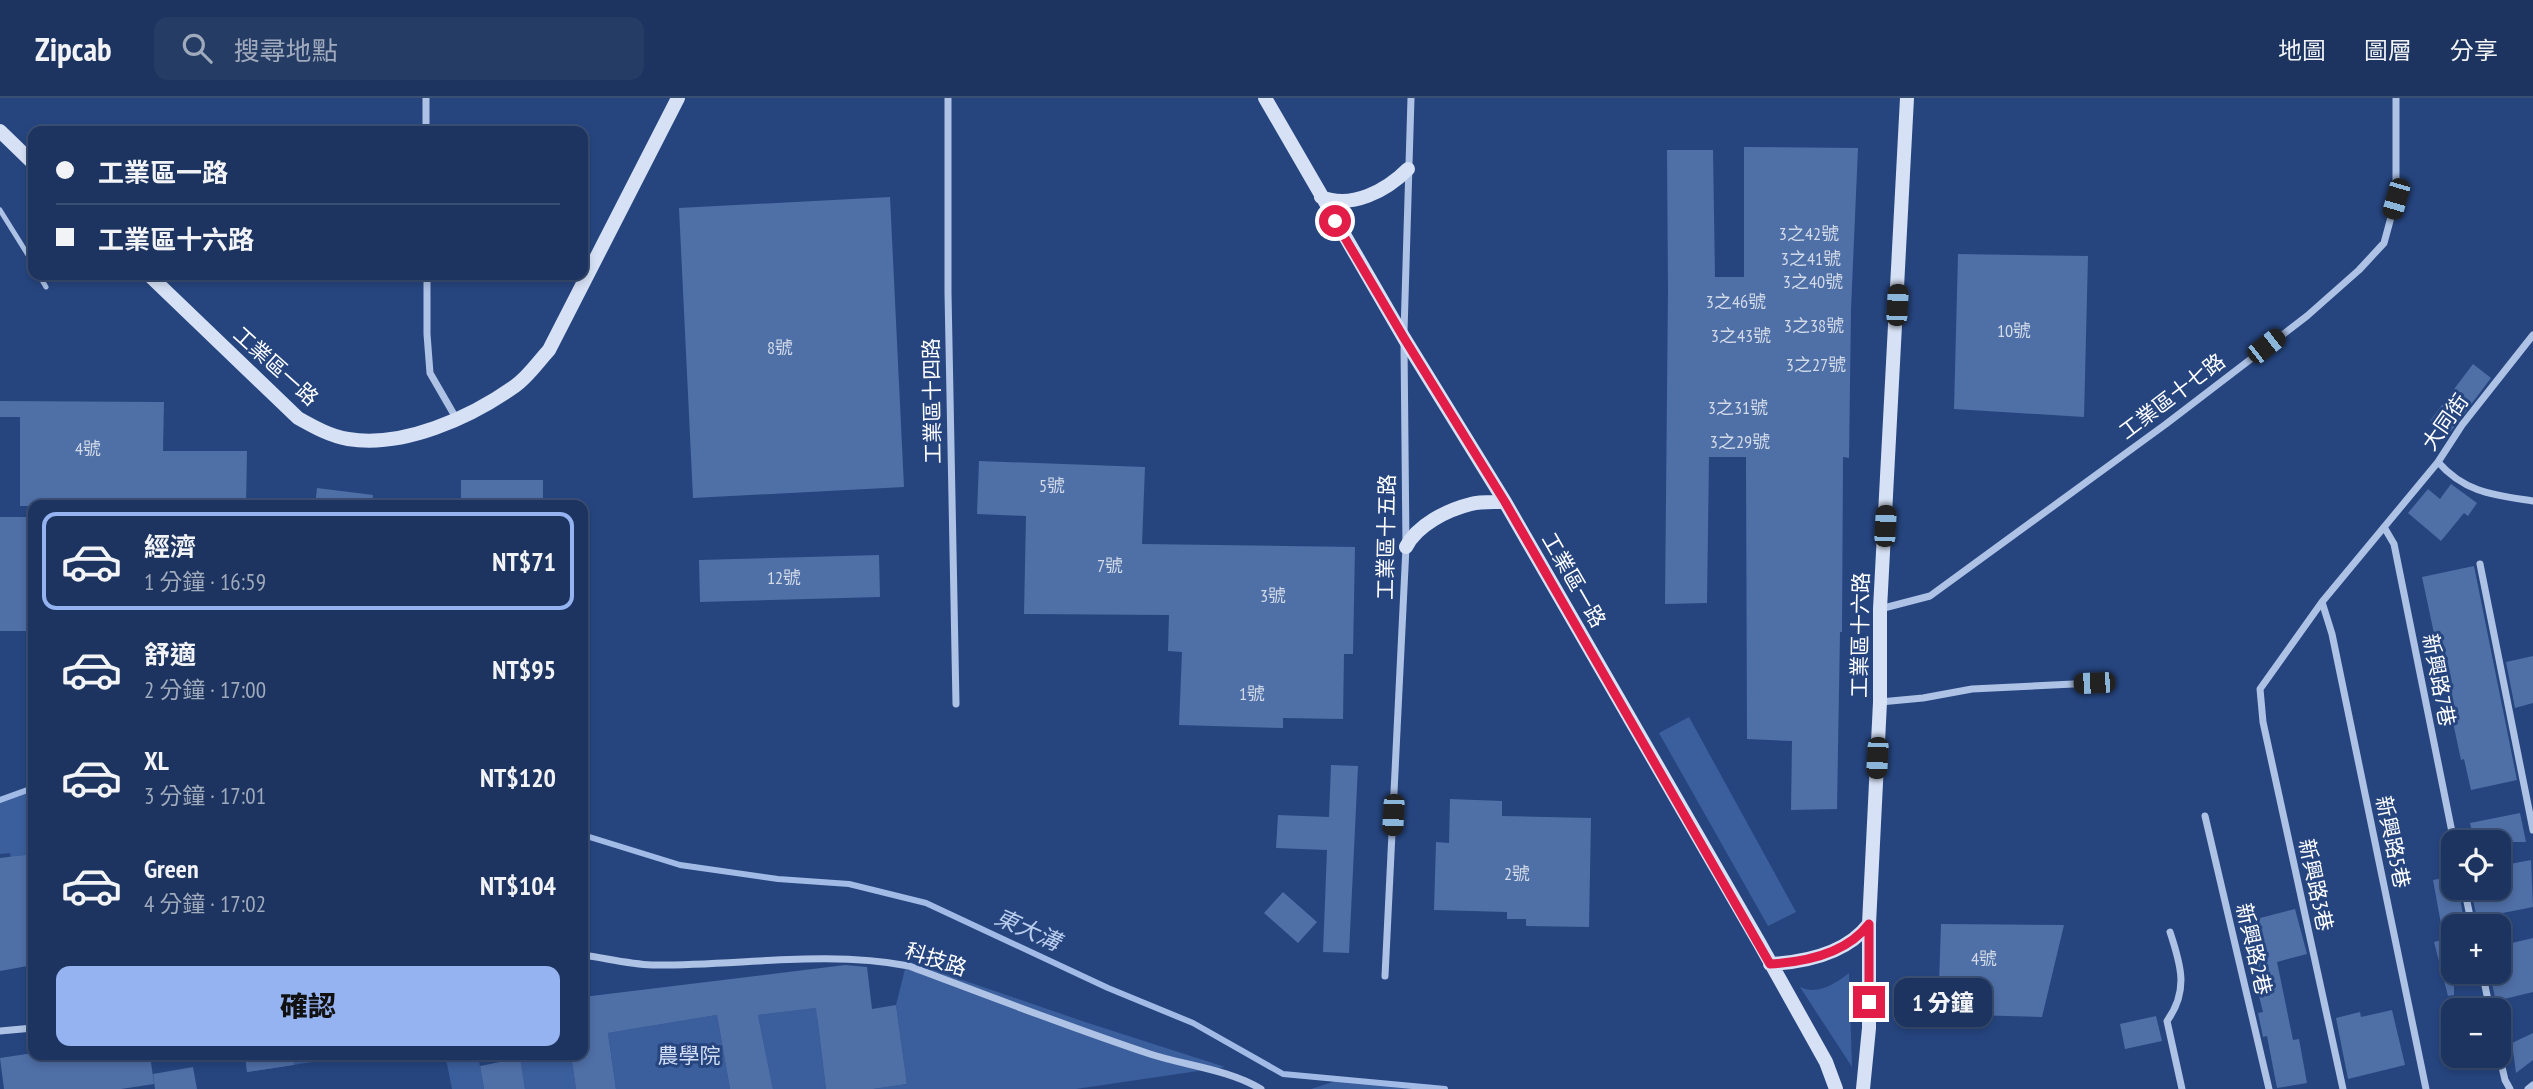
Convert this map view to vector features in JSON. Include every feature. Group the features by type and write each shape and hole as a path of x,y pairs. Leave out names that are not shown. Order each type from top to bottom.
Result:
{"street":[{"path":"426,98 426,126"},
{"name":"工業區一路","path":"588,273 677,98"},
{"name":"工業區十四路","path":"948,98 948,293 956,704"},
{"name":"工業區一路","path":"1265,98 1404,338 1505,502 1826,1062 1836,1089"},
{"name":"工業區十五路","path":"1385,976 1406,547 1404,338 1412,98"},
{"name":"工業區十六路","path":"1863,1089 1869,1028 1869,924 1880,702 1880,609 1907,98"},
{"name":"工業區十七路","path":"1880,609 1930,596 2166,424 2307,316 2359,270 2384,243 2396,199 2396,98"},
{"path":"0,131 28,158"},
{"path":"1321,197 1330,201 1373,194 1385,189 1408,169"},
{"name":"工業區一路","path":"154,280 298,418 321,431 346,439 383,442 413,436 456,418 517,385 549,350 585,280"},
{"path":"427,280 430,373 456,418"},
{"name":"大同街","path":"2260,689 2322,602 2438,462 2462,425 2533,335"},
{"path":"2438,462 2451,476 2480,492 2533,501"},
{"path":"1406,547 1412,537 1435,519 1472,503 1505,502"},
{"name":"新興路7巷","path":"2384,527 2394,544 2452,830"},
{"path":"2480,564 2533,830"},
{"name":"新興路5巷","path":"2322,602 2332,634 2426,1089"},
{"path":"1880,702 1972,689 2094,683"},
{"name":"新興路3巷","path":"2260,689 2263,722 2343,1089"},
{"name":"新興路2巷","path":"2205,816 2269,1089"},
{"path":"1770,964 1813,959 1852,942 1869,924"},
{"path":"2170,932 2182,968 2178,1007 2167,1021 2182,1089"},
{"name":"科技路","path":"588,956 650,965 743,960 884,961 909,966 1168,1060 1217,1070 1261,1089"},
{"path":"0,1031 28,1028"},
{"path":"2502,1068 2510,1089"},
{"path":"2528,1089 2533,1085"}],"lane":[{"path":"0,210 28,254"},
{"path":"42,280 46,286"}],"green space":[{"path":"1689,717 1796,912 1768,926 1659,733"},
{"path":"28,790 28,855 17,856 23,894 28,893 28,966 10,853 0,854 0,800"},
{"path":"907,961 1225,1067 1076,1089 873,1089 907,1084 896,1005"},
{"path":"1849,973 1852,1067 1800,987 1820,989"},
{"path":"823,1007 817,1017 826,1089 773,1089 758,1015"},
{"name":"農學院","path":"717,1015 730,1089 616,1089 608,1033"},
{"path":"246,1060 325,1060 247,1072"},
{"path":"445,1060 479,1060 484,1089 452,1089"},
{"path":"520,1060 572,1060 576,1089 525,1089"},
{"path":"1339,1080 1437,1086 1443,1089 1311,1089"}],"building":[{"path":"1744,147 1858,148 1851,309 1849,458 1843,457 1837,809 1791,810 1792,741 1747,739 1746,457 1709,457 1707,603 1665,604 1667,150 1713,150 1715,277 1744,277"},
{"path":"890,197 904,487 693,498 679,208"},
{"path":"1958,254 2088,256 2084,417 1954,409"},
{"path":"2473,364 2491,378 2448,435 2430,421"},
{"path":"0,401 164,402 163,451 247,451 246,500 28,500 28,506 20,506 20,417 0,417"},
{"path":"979,461 1145,467 1142,544 1355,547 1353,654 1344,654 1343,719 1283,718 1283,728 1179,725 1182,652 1168,651 1169,615 1024,614 1026,516 977,514"},
{"path":"461,480 543,480 543,500 461,500"},
{"path":"2451,484 2477,503 2468,516 2464,513 2441,541 2408,513 2428,489 2440,499"},
{"path":"317,488 373,495 373,500 316,500"},
{"path":"0,517 28,517 28,631 0,631"},
{"path":"879,555 880,597 700,602 699,560"},
{"path":"2474,566 2517,780 2471,790 2464,759 2461,760 2422,577"},
{"path":"2533,656 2533,703 2515,708 2506,662"},
{"path":"1331,765 1358,766 1349,953 1323,952 1327,850 1276,848 1278,815 1329,817"},
{"path":"1450,799 1502,801 1502,816 1591,818 1589,927 1526,926 1526,919 1507,919 1507,912 1434,910 1436,842 1449,843"},
{"path":"2520,813 2526,842 2511,842 2511,830 2471,830 2470,823"},
{"path":"28,855 28,966 0,971 0,858"},
{"path":"2531,860 2533,907 2497,914 2476,914 2473,900 2511,900 2511,864"},
{"path":"2441,878 2441,900 2460,900 2463,914 2441,914 2441,924 2433,880"},
{"path":"1283,892 1317,922 1298,943 1264,913"},
{"path":"2295,909 2307,954 2277,962 2293,1040 2299,1039 2307,1083 2277,1088 2267,1036 2263,1037 2258,1013 2263,1012 2241,923"},
{"path":"1941,924 2064,925 2042,1017 1938,1014"},
{"path":"2533,938 2533,992 2495,998 2492,984 2511,984 2511,943"},
{"path":"2441,940 2441,969 2434,942"},
{"path":"845,965 867,967 872,1009 896,1005 907,1084 873,1089 826,1089 816,1008 758,1015 773,1089 730,1089 717,1015 608,1033 616,1089 576,1089 572,1060 588,1060 588,996"},
{"path":"2445,984 2454,984 2454,995 2448,996"},
{"path":"2392,1010 2405,1065 2348,1079 2336,1018 2360,1012 2361,1017"},
{"path":"2156,1016 2162,1041 2125,1049 2120,1024"},
{"path":"2533,1033 2533,1060 2516,1073 2512,1043"},
{"path":"28,1054 28,1060 151,1060 154,1084 121,1089 4,1089 0,1058"},
{"path":"246,1060 294,1060 294,1065 247,1072"},
{"path":"520,1060 525,1089 484,1089 480,1066"},
{"path":"193,1067 197,1089 155,1089 153,1074"}],"waterway":[{"name":"東大溝","path":"0,800 28,790"},
{"name":"東大溝","path":"588,837 680,865 778,879 849,884 926,903 1108,988 1193,1023 1283,1074 1445,1089"}],"route":[{"path":"1335,221 1505,502 1770,964 1813,959 1852,942 1869,924 1869,1002"}]}
